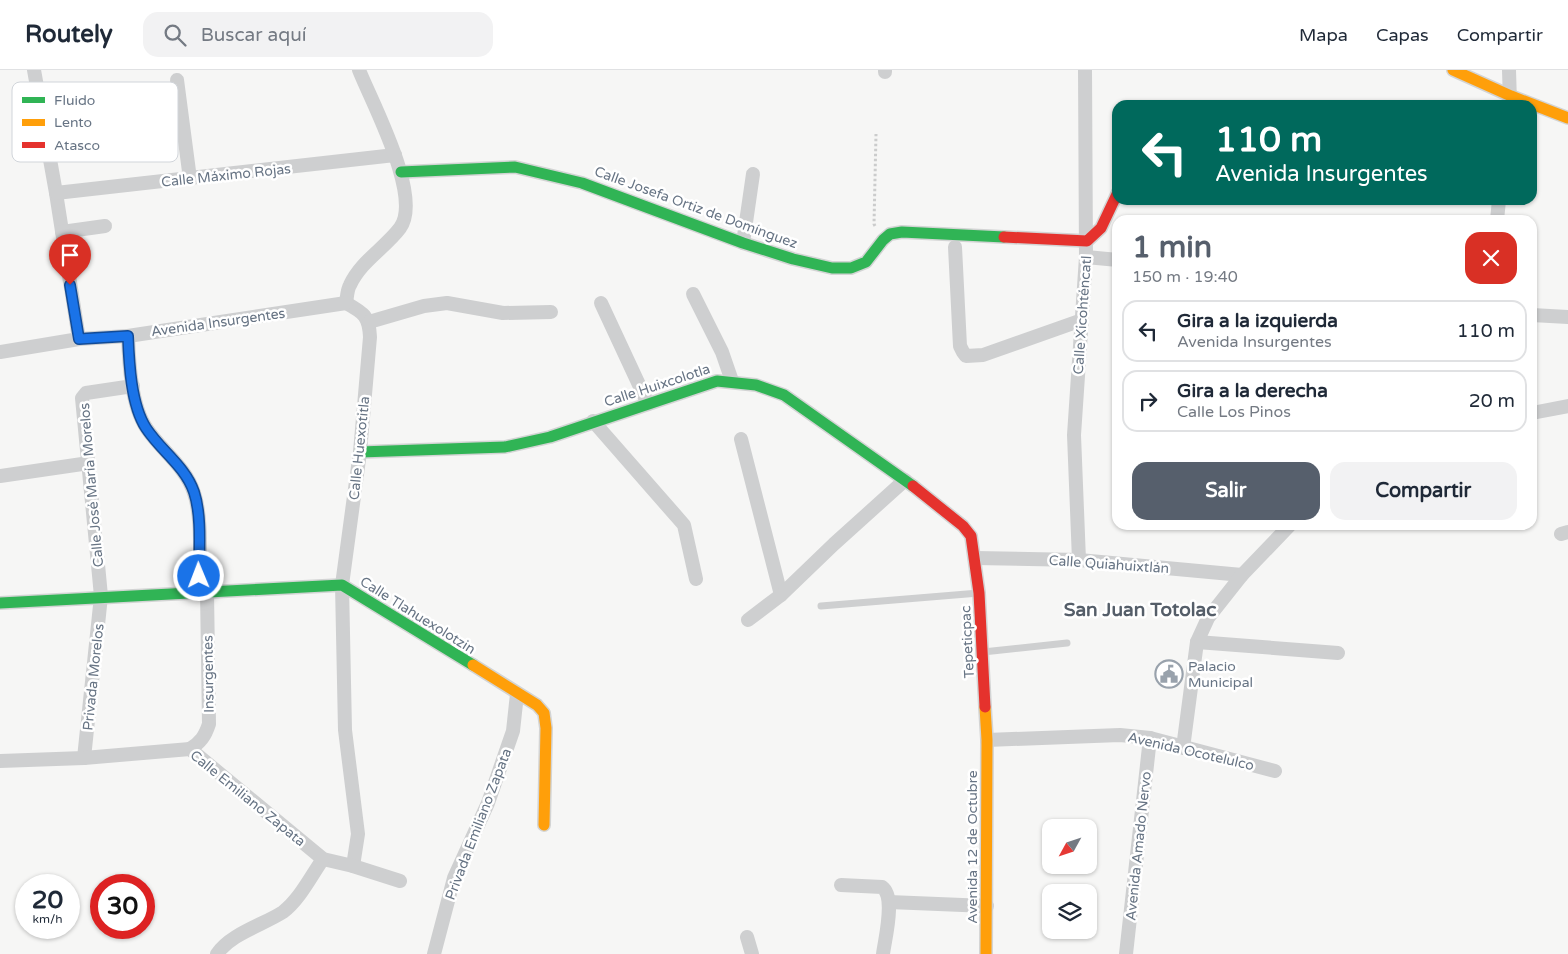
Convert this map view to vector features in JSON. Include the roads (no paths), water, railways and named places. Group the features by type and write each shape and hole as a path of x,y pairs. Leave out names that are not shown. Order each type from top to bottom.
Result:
{"street":[{"path":"359,70 396,155 401,172 406,210 401,227 361,269 350,286 346,303 359,311 369,322 424,306 447,303 503,313 552,312"},
{"name":"Calle Xicohténcatl","path":"1079,560 1074,434 1087,241 1085,70"},
{"path":"1453,70 1511,100"},
{"path":"1509,70 1511,100"},
{"path":"178,94 190,179"},
{"path":"1537,108 1568,118"},
{"name":"Calle Máximo Rojas","path":"56,193 396,155"},
{"path":"50,162 79,339"},
{"name":"Calle Josefa Ortiz de Domínguez","path":"401,172 515,167 582,183 743,243 793,259 832,268 851,268 866,262 890,234 902,232 1087,241"},
{"path":"743,243 753,174"},
{"path":"1087,241 1101,228 1112,205"},
{"path":"62,232 105,226"},
{"path":"955,247 960,346 966,356 983,355 1082,320"},
{"path":"1086,257 1112,259"},
{"path":"693,294 722,352 732,381"},
{"name":"Avenida Insurgentes","path":"0,352 79,339 128,336 346,303"},
{"path":"601,303 648,404"},
{"path":"1537,315 1568,316"},
{"name":"Calle Huexotitla","path":"353,866 358,834 345,730 342,585 360,452 370,337 369,322"},
{"name":"Insurgentes","path":"128,336 129,366 140,416 146,428 187,477 194,492 198,509 209,724 206,735 199,744 190,749"},
{"name":"Calle Huixcolotla","path":"360,452 505,447 550,437 592,421 717,381 732,381 777,390 785,395 904,480 963,526 973,542"},
{"name":"Calle José María Morelos","path":"101,596 89,463 81,403 84,395 90,392 133,386"},
{"path":"1537,412 1568,406"},
{"path":"592,421 684,525 696,579"},
{"path":"741,439 781,595"},
{"path":"0,476 89,463"},
{"path":"748,620 781,595 904,480"},
{"path":"1183,748 1197,642 1208,618 1242,575 1285,530"},
{"name":"Tepeticpac","path":"973,542 980,593 987,740"},
{"name":"Calle Quiahuixtlán","path":"976,558 1079,560 1242,575"},
{"name":"Calle Tlahuexolotzin","path":"0,603 101,596 342,585 537,705 544,713 546,728 544,825"},
{"name":"Privada Morelos","path":"84,758 101,596"},
{"path":"1197,642 1338,653"},
{"name":"Privada Emiliano Zapata","path":"434,954 454,878 488,803 513,730 517,694"},
{"name":"Avenida Ocotelulco","path":"987,740 1120,735 1150,738 1275,771"},
{"name":"Avenida Amado Nervo","path":"1126,954 1150,738"},
{"name":"Avenida 12 de Octubre","path":"986,954 987,740"},
{"name":"Calle Emiliano Zapata","path":"0,760 84,758 190,749 323,859 353,866 400,881"},
{"path":"217,954 230,940 284,910 294,901 323,859"},
{"path":"842,885 882,887 886,890 890,902 883,954"},
{"path":"890,902 986,906"},
{"path":"747,937 752,954"}],"lane":[{"path":"821,606 980,593"},
{"path":"982,652 1068,643"}],"place":[{"name":"Palacio Municipal","path":"1169,674"}],"district":[{"name":"San Juan Totolac","path":"1140,609"}]}
